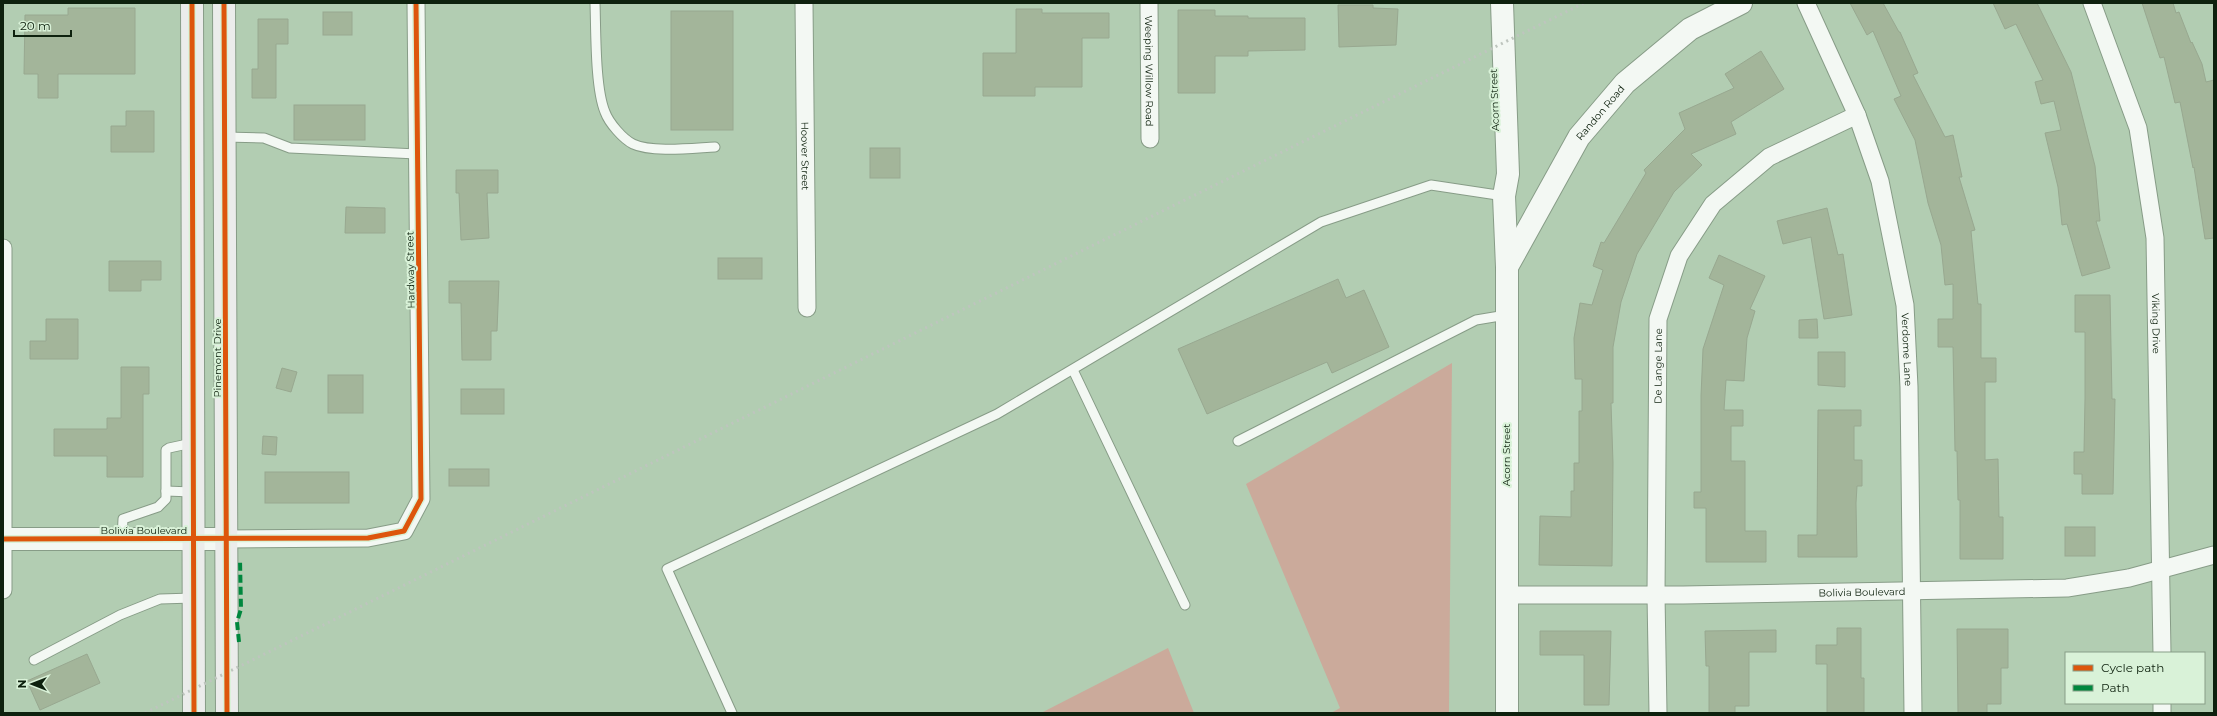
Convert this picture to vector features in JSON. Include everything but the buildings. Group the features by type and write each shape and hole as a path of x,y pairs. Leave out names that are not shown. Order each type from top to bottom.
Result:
{"main road":[{"path":"192,3 192,492 194,713"},
{"name":"Pinemont Drive","path":"224,3 227,713"}],"street":[{"name":"Hardway Street","path":"404,531 421,499 416,3"},
{"name":"Hoover Street","path":"804,3 807,308"},
{"name":"Weeping Willow Road","path":"1149,3 1150,139"},
{"name":"Acorn Street","path":"1492,3 1496,175 1504,196"},
{"name":"Acorn Street","path":"1502,3 1508,174 1504,196 1507,267 1507,713"},
{"name":"Randon Road","path":"1507,267 1579,137 1625,83 1690,29 1742,3"},
{"name":"Verdome Lane","path":"1806,3 1857,115 1880,181 1905,305 1909,387 1913,713"},
{"name":"Viking Drive","path":"2092,3 2138,128 2155,238 2162,652"},
{"name":"De Lange Lane","path":"1658,713 1656,595 1658,319 1679,256 1713,204 1769,157 1857,115"},
{"path":"3,248 3,590"},
{"name":"Bolivia Boulevard","path":"4,539 368,538 404,531"},
{"name":"Bolivia Boulevard","path":"1506,595 1911,592 2068,588 2129,578 2214,554"}],"lane":[{"path":"595,3 600,94 605,113 616,128 633,144 658,149 715,147"},
{"path":"224,137 264,138 290,148 417,154"},
{"path":"732,713 667,569 997,414 1321,222 1431,185 1504,196"},
{"path":"1238,441 1476,320 1506,315"},
{"path":"1073,370 1185,605"},
{"path":"122,539 123,519 158,507 166,499 166,450 192,443"},
{"path":"166,491 192,492"},
{"path":"34,660 120,615 160,599 193,598"}],"shaded area":[{"path":"1452,363 1449,713 1331,713 1340,708 1246,484"},
{"path":"1168,648 1194,713 1041,713"}],"railway":[{"path":"145,713 1584,3"}],"marked path":[{"path":"239,642 237,622 241,609 240,559"}],"cycle path":[{"path":"192,3 194,713"},
{"path":"224,3 227,713"},
{"path":"3,539 368,538 404,531 421,499 416,3"}]}
